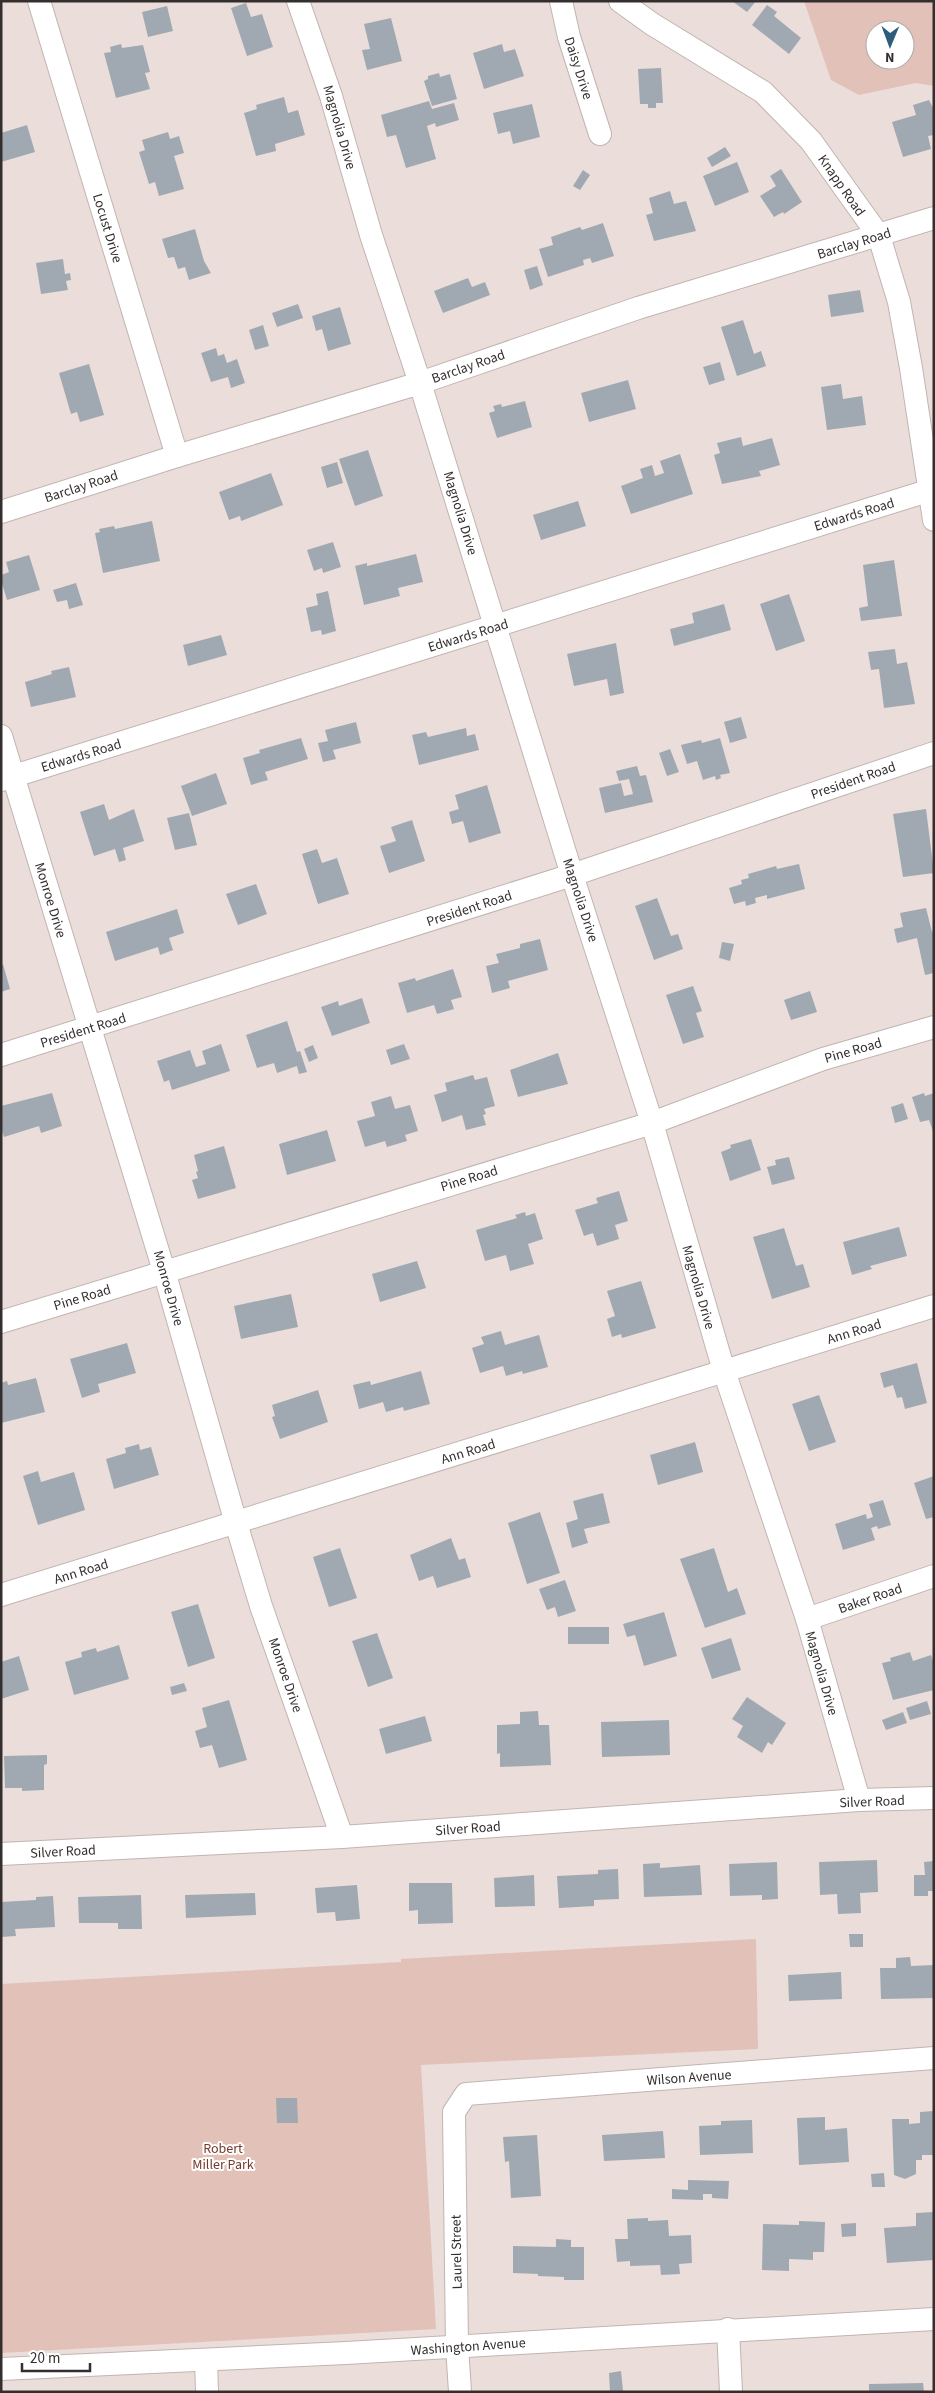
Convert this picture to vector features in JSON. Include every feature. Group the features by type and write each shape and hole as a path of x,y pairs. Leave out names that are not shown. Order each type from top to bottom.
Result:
{"street":[{"name":"Locust Drive","path":"39,1 176,456"},
{"name":"Magnolia Drive","path":"298,1 332,96 371,235 420,383 572,875 652,1123 724,1371 806,1620 859,1800"},
{"name":"Daisy Drive","path":"561,1 568,36 600,134"},
{"name":"Knapp Road","path":"620,1 652,24 763,92 811,141 879,236 899,302 912,368 934,520"},
{"name":"Barclay Road","path":"1,512 176,456 420,383 638,308 934,218"},
{"name":"Edwards Road","path":"8,778 931,490"},
{"name":"Monroe Drive","path":"1,736 8,778 90,1028 164,1271 261,1606 342,1837"},
{"name":"President Road","path":"1,1055 572,875 934,753"},
{"name":"Pine Road","path":"1,1322 652,1123 823,1059 934,1027"},
{"name":"Ann Road","path":"1,1595 934,1306"},
{"name":"Baker Road","path":"806,1620 934,1576"},
{"name":"Silver Road","path":"1,1854 342,1837 859,1800 934,1798"},
{"name":"Wilson Avenue","path":"454,2112 466,2094 934,2058"},
{"name":"Laurel Street","path":"454,2112 457,2346 460,2392"},
{"name":"Washington Avenue","path":"1,2369 206,2360 934,2318"},
{"path":"728,2329 731,2392"},
{"path":"206,2360 207,2392"}],"green space":[{"path":"804,1 934,1 934,86 916,83 859,95 831,80"},
{"name":"Robert Miller Park","path":"756,1939 758,2049 421,2065 436,2329 1,2353 1,1984 401,1962 401,1959"}],"building":[{"path":"732,1 756,1 747,12"},
{"path":"246,3 251,17 262,14 273,47 247,56 231,8"},
{"path":"767,5 777,12 774,16 801,38 789,54 752,25"},
{"path":"167,6 173,31 148,37 142,12"},
{"path":"391,18 402,61 367,70 362,50 370,49 364,24"},
{"path":"121,44 122,48 143,45 150,72 145,73 150,89 116,98 104,53 111,52 110,47"},
{"path":"502,44 504,52 515,49 524,76 484,89 473,53"},
{"path":"661,68 663,103 656,103 656,108 648,108 648,104 640,104 638,69"},
{"path":"439,73 440,77 450,74 457,99 432,106 424,81 428,79 428,76"},
{"path":"284,97 288,113 298,110 305,135 275,144 276,151 256,156 244,113 257,109 256,105"},
{"path":"929,100 934,110 934,135 928,136 931,149 903,157 892,122 916,115 913,105"},
{"path":"429,101 432,109 454,103 459,120 436,127 435,123 427,126 436,159 406,168 396,135 387,137 381,115"},
{"path":"532,104 540,137 513,144 510,131 498,134 493,113"},
{"path":"27,125 35,152 1,162 1,133"},
{"path":"168,132 170,139 179,136 184,153 174,156 184,189 159,196 155,182 149,184 139,152 145,150 142,140"},
{"path":"725,147 731,156 712,167 707,158"},
{"path":"737,162 749,192 715,206 703,176"},
{"path":"781,169 802,202 784,214 783,212 774,217 760,196 776,186 770,176"},
{"path":"583,170 590,175 580,190 573,186"},
{"path":"670,191 674,204 686,201 696,231 654,241 646,215 653,213 649,198"},
{"path":"603,223 614,256 592,263 590,258 583,260 584,265 548,277 539,249 553,245 551,237 580,227 582,230"},
{"path":"195,229 204,261 211,273 189,280 185,267 178,269 174,257 168,258 162,239"},
{"path":"63,259 65,274 70,273 71,280 66,281 68,290 41,294 36,263"},
{"path":"537,266 543,285 530,290 524,270"},
{"path":"468,278 472,287 485,282 490,295 443,313 434,291"},
{"path":"860,290 864,312 831,317 828,295"},
{"path":"298,304 303,318 277,327 272,313"},
{"path":"340,307 351,344 328,351 322,329 316,331 312,316"},
{"path":"743,320 754,354 761,351 766,366 737,376 721,327"},
{"path":"263,325 269,346 255,350 249,330"},
{"path":"216,348 218,356 224,354 227,363 237,359 245,383 231,388 228,377 211,382 201,353"},
{"path":"720,362 725,380 709,385 703,367"},
{"path":"89,364 104,415 80,422 77,412 71,414 59,373"},
{"path":"628,380 636,409 589,422 581,393"},
{"path":"841,384 843,399 862,396 866,425 827,430 821,387"},
{"path":"525,401 532,427 497,438 489,413 495,411 493,406 501,404 502,407"},
{"path":"741,437 743,446 772,438 780,465 759,471 761,476 722,484 714,455 720,453 717,443"},
{"path":"368,450 383,496 355,506 339,459"},
{"path":"680,454 693,494 631,514 621,486 643,478 640,469 652,465 655,476 664,473 660,461"},
{"path":"337,462 343,483 327,488 321,467"},
{"path":"271,473 283,505 241,521 240,516 229,520 219,492"},
{"path":"578,501 586,526 541,540 533,515"},
{"path":"152,521 160,561 103,573 95,533 100,532 99,529 114,526 115,529"},
{"path":"333,542 341,567 323,573 322,568 314,571 307,550"},
{"path":"416,554 423,582 398,588 400,596 364,605 355,566 367,563 367,566"},
{"path":"29,555 40,590 7,600 1,580 1,575 9,572 6,562"},
{"path":"894,560 902,616 861,621 859,608 868,606 863,565"},
{"path":"76,583 83,605 69,609 67,600 57,602 53,590"},
{"path":"328,591 336,631 322,635 321,630 311,632 306,608 318,605 316,594"},
{"path":"789,594 805,641 776,651 760,604"},
{"path":"724,604 731,630 674,646 670,629 694,623 692,613"},
{"path":"221,635 227,655 188,666 183,645"},
{"path":"616,643 624,693 610,696 607,679 574,686 567,654"},
{"path":"895,649 897,664 907,662 915,704 884,708 879,669 871,670 868,652"},
{"path":"69,667 76,697 31,707 25,682 52,674 51,671"},
{"path":"741,717 747,738 730,743 724,722"},
{"path":"356,722 361,743 333,750 336,759 323,762 318,743 328,741 325,730"},
{"path":"466,728 467,736 475,734 479,750 419,765 412,735 426,732 428,737"},
{"path":"301,738 308,759 265,772 268,780 251,785 243,758 260,753 259,750"},
{"path":"720,738 730,773 720,775 721,778 716,780 715,776 703,780 697,761 687,764 681,745 701,740 702,743"},
{"path":"670,749 679,772 667,776 659,753"},
{"path":"637,766 640,776 646,775 653,802 605,813 599,788 621,783 624,796 633,794 629,779 619,781 616,771"},
{"path":"216,773 227,804 192,816 181,786"},
{"path":"487,785 501,833 469,843 463,821 452,824 449,812 459,809 455,795"},
{"path":"104,804 109,820 134,809 144,841 123,848 126,860 119,862 115,849 94,856 80,812"},
{"path":"926,809 934,873 903,877 893,814"},
{"path":"189,813 197,845 175,850 167,818"},
{"path":"412,820 425,861 389,873 380,846 396,841 391,827"},
{"path":"317,849 322,863 337,858 349,894 318,904 302,854"},
{"path":"799,864 805,889 767,899 767,895 755,898 756,903 746,906 745,901 734,904 729,888 742,884 741,880 749,878 748,874 776,866 777,869"},
{"path":"256,884 267,914 238,925 226,894"},
{"path":"657,898 671,936 678,934 683,949 654,960 635,906"},
{"path":"926,908 932,932 934,932 934,973 925,975 917,938 897,943 894,929 903,927 900,913"},
{"path":"177,909 184,933 169,938 173,950 160,955 158,947 115,961 106,932"},
{"path":"540,939 548,970 508,981 510,988 492,993 486,966 499,963 496,954 520,948 520,944"},
{"path":"722,942 734,944 730,961 719,958"},
{"path":"3,964 10,989 1,992 1,965"},
{"path":"453,969 462,997 451,1000 454,1009 437,1014 434,1005 407,1013 398,983 415,978 416,981"},
{"path":"693,986 702,1011 696,1013 704,1037 683,1044 666,995"},
{"path":"810,991 817,1012 791,1020 784,1000"},
{"path":"362,998 370,1023 332,1036 321,1007 338,1001 339,1006"},
{"path":"287,1021 297,1052 300,1051 307,1072 299,1074 297,1066 277,1073 274,1063 257,1068 246,1035"},
{"path":"221,1044 230,1071 172,1090 169,1080 164,1082 157,1061 190,1050 196,1067 206,1064 202,1051"},
{"path":"404,1044 410,1059 391,1065 386,1050"},
{"path":"313,1045 318,1058 309,1062 304,1049"},
{"path":"558,1053 568,1084 518,1097 510,1070"},
{"path":"473,1075 475,1080 487,1077 495,1106 484,1109 486,1114 483,1115 486,1125 466,1130 462,1115 442,1122 434,1095 447,1091 445,1083"},
{"path":"52,1093 62,1126 41,1133 39,1126 4,1137 1,1127 1,1106"},
{"path":"924,1093 925,1096 934,1093 934,1134 929,1120 920,1122 912,1097"},
{"path":"391,1096 395,1109 410,1105 418,1131 405,1135 407,1141 387,1147 385,1141 365,1147 357,1121 375,1116 371,1102"},
{"path":"903,1103 908,1119 895,1123 891,1107"},
{"path":"327,1130 336,1161 287,1175 279,1144"},
{"path":"751,1139 761,1170 730,1181 721,1152 731,1148 730,1145"},
{"path":"224,1146 236,1188 198,1199 192,1180 198,1178 194,1155"},
{"path":"789,1157 795,1179 772,1185 767,1167 776,1165 775,1160"},
{"path":"619,1191 628,1221 615,1225 619,1239 597,1246 593,1233 584,1236 575,1210 598,1203 596,1198"},
{"path":"525,1212 526,1216 535,1213 543,1239 528,1244 534,1264 510,1271 506,1255 485,1261 476,1230 517,1218 515,1215"},
{"path":"899,1227 907,1256 870,1266 872,1269 852,1275 843,1242"},
{"path":"784,1228 796,1266 803,1264 810,1287 772,1299 753,1237"},
{"path":"417,1261 426,1288 380,1302 372,1274"},
{"path":"641,1281 656,1328 622,1338 621,1334 612,1337 607,1319 615,1316 607,1291"},
{"path":"291,1294 298,1327 241,1339 234,1306"},
{"path":"501,1331 505,1345 539,1335 548,1367 523,1374 522,1371 506,1376 503,1366 480,1373 472,1348 484,1344 481,1337"},
{"path":"127,1343 136,1373 98,1384 100,1392 82,1398 70,1359"},
{"path":"917,1363 927,1403 905,1409 902,1397 897,1398 893,1385 884,1388 880,1373"},
{"path":"421,1371 430,1404 404,1411 403,1407 386,1412 383,1402 359,1409 353,1385 370,1381 371,1385"},
{"path":"36,1378 45,1412 1,1423 1,1383 7,1381 8,1385"},
{"path":"318,1390 328,1422 280,1439 272,1417 275,1416 272,1405"},
{"path":"819,1395 836,1442 809,1451 792,1404"},
{"path":"695,1442 703,1472 658,1485 650,1455"},
{"path":"139,1444 140,1450 151,1447 159,1475 114,1489 106,1459 126,1453 125,1448"},
{"path":"38,1471 41,1482 74,1472 85,1510 38,1525 23,1476"},
{"path":"934,1476 934,1517 926,1519 914,1483"},
{"path":"603,1493 610,1523 584,1529 588,1543 572,1548 566,1523 578,1519 573,1501"},
{"path":"883,1500 891,1525 878,1529 877,1526 871,1528 875,1540 843,1550 835,1524 866,1514 867,1519 873,1517 869,1504"},
{"path":"540,1512 560,1573 527,1584 508,1523"},
{"path":"451,1538 459,1560 465,1558 471,1577 437,1588 433,1576 419,1581 410,1555"},
{"path":"340,1548 357,1598 329,1607 313,1557"},
{"path":"714,1548 728,1592 737,1588 746,1614 705,1628 680,1559"},
{"path":"565,1580 576,1611 558,1617 555,1607 547,1610 539,1589"},
{"path":"198,1604 215,1658 188,1667 171,1612"},
{"path":"664,1612 677,1656 644,1666 635,1635 627,1637 623,1624"},
{"path":"568,1627 609,1627 609,1644 568,1644"},
{"path":"377,1633 393,1678 368,1687 352,1641"},
{"path":"731,1638 741,1670 712,1679 701,1648"},
{"path":"119,1645 129,1679 74,1695 65,1662 82,1657 81,1652 96,1648 97,1652"},
{"path":"910,1652 913,1661 931,1655 934,1664 934,1690 893,1700 882,1663 891,1661 890,1658"},
{"path":"19,1656 29,1690 1,1699 1,1662"},
{"path":"184,1683 187,1691 172,1695 170,1687"},
{"path":"747,1697 786,1723 772,1745 768,1742 762,1753 737,1737 743,1726 732,1719"},
{"path":"229,1700 247,1760 219,1768 212,1745 200,1748 195,1731 207,1727 202,1708"},
{"path":"927,1701 931,1714 910,1720 906,1708"},
{"path":"538,1711 539,1725 549,1725 551,1765 500,1767 500,1753 497,1754 497,1725 520,1724 520,1712"},
{"path":"903,1712 907,1723 886,1730 882,1720"},
{"path":"425,1716 432,1741 386,1754 379,1729"},
{"path":"669,1720 670,1755 602,1757 601,1722"},
{"path":"47,1755 47,1764 44,1765 44,1790 22,1791 22,1788 5,1788 4,1756"},
{"path":"877,1860 878,1892 860,1893 861,1913 838,1914 837,1894 820,1895 819,1862"},
{"path":"934,1861 934,1891 928,1891 928,1896 914,1896 914,1875 925,1875 924,1862"},
{"path":"777,1862 778,1899 762,1900 762,1895 730,1896 729,1864"},
{"path":"660,1863 660,1868 700,1865 702,1895 644,1897 643,1864"},
{"path":"618,1869 619,1899 594,1900 594,1906 559,1908 557,1876 598,1874 598,1870"},
{"path":"534,1875 535,1906 495,1907 494,1878"},
{"path":"409,1883 452,1883 453,1923 418,1924 418,1910 409,1911"},
{"path":"357,1885 360,1919 336,1921 335,1912 317,1913 315,1888"},
{"path":"255,1893 256,1915 186,1918 185,1895"},
{"path":"141,1895 142,1929 118,1929 118,1923 79,1923 78,1897"},
{"path":"53,1896 55,1927 15,1929 16,1936 1,1937 1,1902 36,1900 36,1897"},
{"path":"849,1934 863,1934 863,1947 850,1947"},
{"path":"910,1957 911,1966 934,1965 934,1998 881,1999 880,1968 896,1968 896,1958"},
{"path":"841,1972 842,1999 789,2001 788,1975"},
{"path":"276,2098 297,2098 298,2123 277,2123"},
{"path":"934,2111 934,2155 922,2155 922,2160 916,2160 916,2174 905,2179 894,2175 892,2119 909,2119 909,2124 920,2123 920,2112"},
{"path":"825,2117 825,2130 847,2128 849,2162 799,2165 797,2118"},
{"path":"752,2120 753,2153 700,2155 699,2126 721,2125 721,2121"},
{"path":"663,2131 665,2158 604,2161 602,2135"},
{"path":"537,2135 541,2196 511,2198 509,2161 505,2162 503,2137"},
{"path":"884,2173 885,2187 872,2187 871,2174"},
{"path":"688,2180 729,2181 728,2199 712,2198 712,2194 703,2194 703,2200 672,2199 672,2189 688,2190"},
{"path":"934,2212 934,2260 887,2263 884,2228 916,2226 916,2213"},
{"path":"648,2218 648,2221 668,2220 669,2236 691,2235 692,2263 679,2264 680,2274 661,2275 660,2265 630,2266 630,2261 617,2262 615,2239 628,2239 627,2219"},
{"path":"799,2221 825,2222 824,2252 813,2252 813,2260 789,2259 789,2271 762,2270 763,2224 799,2225"},
{"path":"856,2223 856,2236 842,2237 841,2224"},
{"path":"556,2239 571,2240 571,2247 584,2247 584,2280 564,2280 564,2277 513,2273 513,2246 556,2247"},
{"path":"621,2371 623,2391 610,2392 609,2373"},
{"path":"923,2383 924,2392 869,2392 869,2384"}]}
